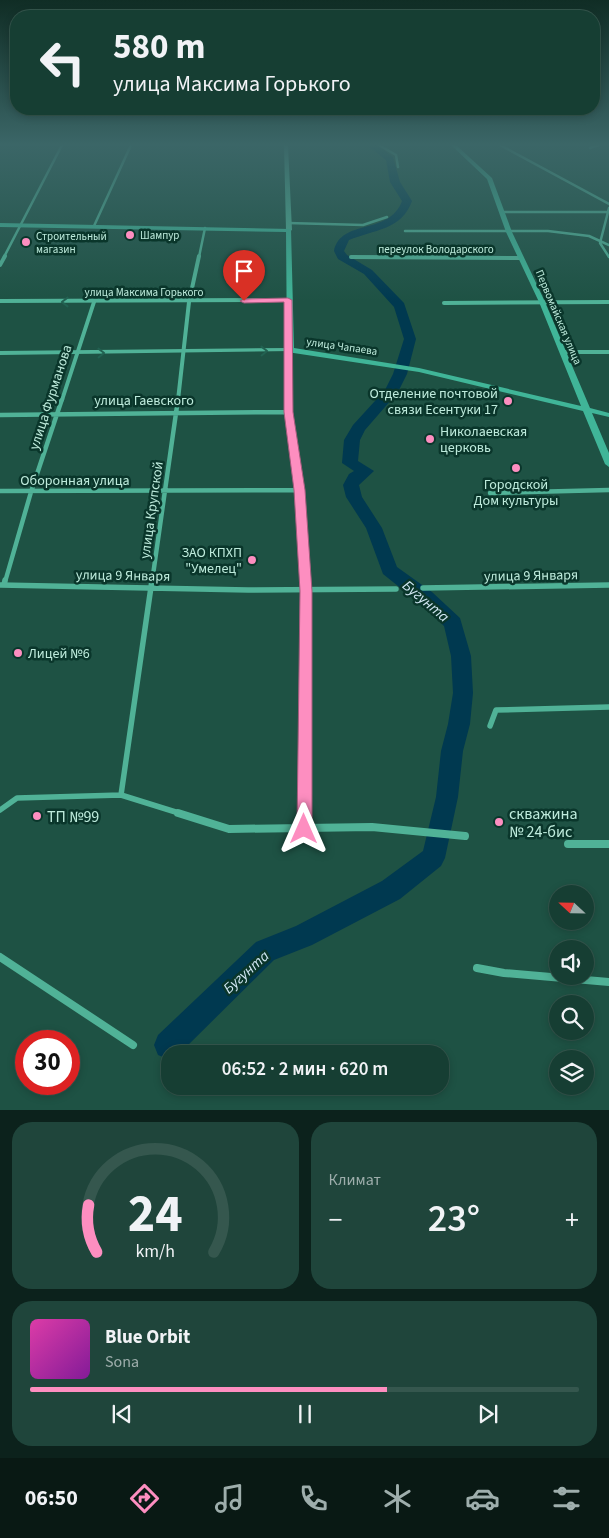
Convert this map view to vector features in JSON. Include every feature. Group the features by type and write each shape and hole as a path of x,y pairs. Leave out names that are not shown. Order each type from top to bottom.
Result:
{"main road":[{"name":"Первомайская улица","path":"497,197 509,232 542,302 585,410 609,464"},
{"path":"0,225 205,228 288,226 290,350"},
{"name":"улица Чапаева","path":"290,350 419,370 544,398 585,410"},
{"path":"585,410 609,415"}],"street":[{"path":"0,265 36,197"},
{"path":"94,226 108,197"},
{"path":"287,197 288,226 364,225 388,217"},
{"path":"595,197 609,204"},
{"path":"503,212 608,210 600,243 609,256"},
{"name":"улица Крупской","path":"121,795 185,352 189,302 205,228"},
{"path":"404,231 569,232 589,236 600,243 609,245"},
{"name":"переулок Володарского","path":"351,257 521,258"},
{"name":"улица Максима Горького","path":"0,302 288,300"},
{"name":"улица Фурманова","path":"2,585 30,492 94,302"},
{"path":"444,303 609,302"},
{"path":"290,350 288,412 300,490 306,591 304,829"},
{"name":"улица Чапаева","path":"0,352 76,353 290,350"},
{"path":"562,352 609,352"},
{"name":"улица Гаевского","path":"0,415 288,412"},
{"name":"Оборонная улица","path":"0,491 300,490"},
{"path":"490,493 609,490"},
{"name":"улица 9 Января","path":"2,585 151,586 306,591 396,589"},
{"name":"улица 9 Января","path":"423,588 609,585"},
{"path":"490,726 496,710 609,707"},
{"path":"0,810 17,798 121,795 229,829 372,827 465,836"},
{"path":"568,844 609,844"},
{"path":"0,958 133,1045"},
{"path":"477,968 504,973 609,982"}],"waterway":[{"name":"Бугунта","path":"168,1045 265,951 303,936 391,890 433,858 447,797 452,751 459,724 463,693 461,656 453,623 425,597 389,570 374,528 354,497 351,485 355,478 366,471 350,463 352,440 358,428 391,392 400,374 410,339 400,306 368,272 342,257 339,251 341,242 345,238 382,226 398,217 404,210 407,201 404,197"}],"place":[{"name":"Шампур","path":"130,235"},
{"name":"Строительный магазин","path":"26,242"},
{"name":"Отделение почтовой связи Есентуки 17","path":"508,401"},
{"name":"Николаевская церковь","path":"430,439"},
{"name":"Городской Дом культуры","path":"516,468"},
{"name":"ЗАО КПХП \"Умелец\"","path":"252,560"},
{"name":"Лицей №6","path":"18,653"},
{"name":"ТП №99","path":"37,816"},
{"name":"скважина № 24-бис","path":"499,822"}],"route":[{"path":"244,301 288,300 290,350 288,412 300,490 306,591 304,829"}]}
